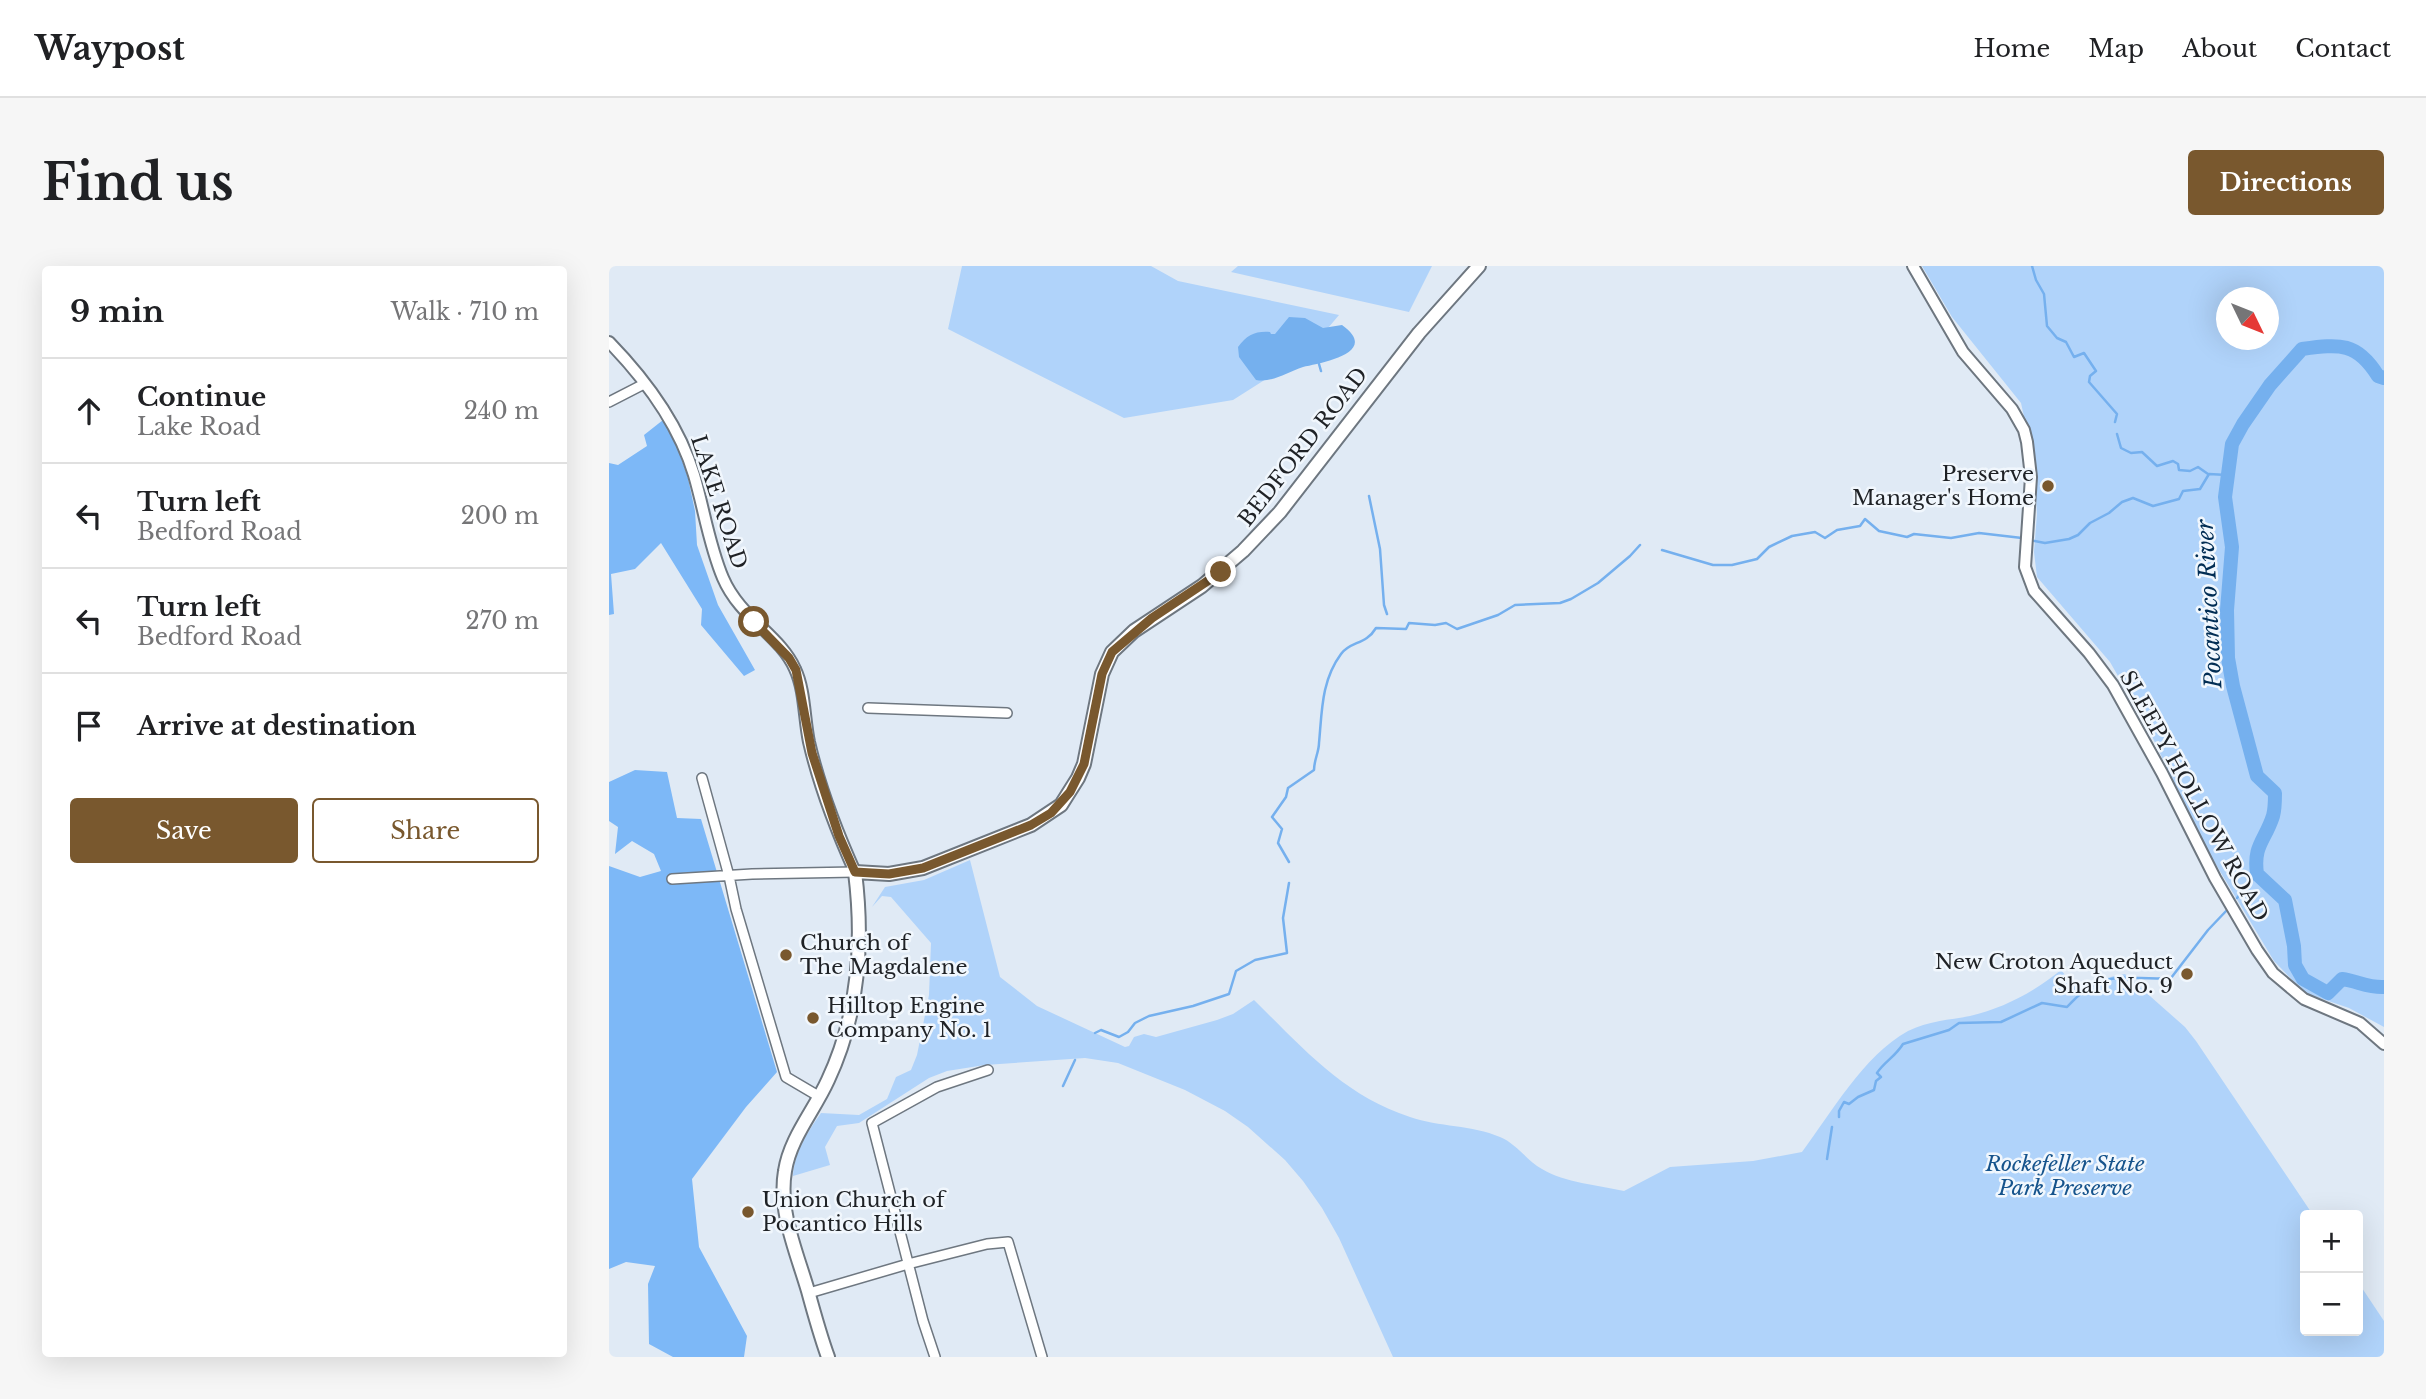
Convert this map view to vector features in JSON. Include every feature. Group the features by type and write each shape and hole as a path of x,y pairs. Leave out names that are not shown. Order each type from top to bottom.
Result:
{"main road":[{"name":"BEDFORD ROAD","path":"855,872 889,874 923,868 1031,825 1061,805 1084,764 1102,674 1112,652 1152,618 1202,586 1243,551 1280,512 1419,333 1479,266"},
{"path":"828,1357 788,1223 783,1188 791,1147 820,1097 845,1040 856,996 860,931 855,872"}],"street":[{"name":"SLEEPY HOLLOW ROAD","path":"1913,266 1963,352 2012,409 2024,430 2031,477 2025,542 2025,567 2029,582 2113,685 2162,773 2215,878 2273,973 2304,999 2360,1023 2384,1045"},
{"name":"LAKE ROAD","path":"609,342 668,416 685,450 714,555 728,590 739,607 789,658 796,670 812,753 839,836 855,872"},
{"path":"609,402 644,384"},
{"path":"868,708 1007,713"},
{"path":"702,778 736,909 786,1077 820,1097"},
{"path":"672,879 855,872"},
{"path":"935,1357 872,1123 945,1083 988,1070"},
{"path":"809,1293 908,1264 987,1244 1008,1242 1042,1357"}],"green space":[{"path":"962,266 1151,266 1178,281 1339,315 1307,353 1233,400 1124,418 948,329"},
{"path":"1238,266 1432,266 1409,312 1231,272"},
{"path":"1922,266 2384,266 2384,1027 2349,1008 2305,993 2274,961 2200,838 2150,732 2110,662 2037,577 2034,552 2037,514 2034,462 2021,403 1952,317"},
{"name":"Rockefeller State Park Preserve","path":"970,860 1000,977 1037,1006 1125,1047 1129,1046 1134,1037 1144,1034 1156,1037 1217,1020 1233,1014 1254,1000 1325,1068 1344,1083 1386,1108 1421,1120 1489,1133 1506,1140 1551,1174 1571,1181 1624,1191 1670,1167 1753,1161 1802,1152 1863,1070 1892,1042 1908,1031 1931,1023 1995,1009 2029,992 2061,970 2080,993 2095,983 2125,974 2185,1027 2196,1041 2310,1210 2300,1210 2300,1336 2363,1336 2363,1290 2384,1321 2384,1357 1393,1357 1339,1238 1322,1208 1285,1160 1248,1127 1225,1111 1185,1090 1118,1063 1085,1058 985,1065 947,1071 929,1078 859,1123 837,1126 825,1147 830,1165 793,1176 799,1151 821,1113 859,1115 887,1099 896,1077 911,1070 917,1055 929,995 931,943 891,897 882,896 872,907 885,887 924,880"}],"shaded area":[{"path":"1289,317 1305,318 1323,328 1342,325 1352,335 1355,343 1352,350 1334,359 1303,367 1274,379 1256,380 1239,357 1238,347 1256,333 1275,334"},
{"path":"663,420 675,440 688,478 695,511 697,545 718,605 755,670 744,676 701,625 702,609 661,543 635,569 611,574 614,614 609,615 609,463 618,465 647,446 644,435"},
{"path":"635,770 667,772 677,818 701,819 777,1072 746,1107 692,1179 699,1247 747,1336 744,1357 673,1357 649,1344 648,1284 655,1266 626,1262 609,1269 609,866 640,877 661,871 654,854 632,841 615,854 618,827 609,821 609,782"}],"waterway":[{"path":"2032,266 2044,294 2047,326 2057,338 2066,342 2074,357 2084,353 2096,371 2090,376 2089,382 2117,414 2115,422"},
{"name":"Pocantico River","path":"2384,378 2378,376 2355,351 2337,346 2302,349 2270,385 2232,444 2225,497 2232,547 2227,610 2228,658 2257,776 2275,793 2273,816 2257,856 2257,874 2285,900 2295,965 2303,979 2328,993 2342,979 2384,987"},
{"path":"1319,364 1321,371"},
{"path":"2117,434 2121,448 2131,453 2142,452 2157,466 2173,461 2178,464 2179,470 2190,471 2198,467 2208,474"},
{"path":"2029,540 2045,543 2069,539 2122,502 2133,498 2153,506 2179,499 2183,491 2200,489 2209,474 2227,475"},
{"path":"1369,496 1380,549 1387,614"},
{"path":"1662,550 1713,565 1732,565 1757,559 1769,547 1792,536 1815,532 1825,538 1837,530 1860,526 1865,519 1879,531 1907,537 1914,534 1951,538 1979,533 2022,538"},
{"path":"1289,862 1278,843 1282,829 1272,817 1286,797 1288,788 1314,770 1326,686 1334,664 1345,650 1368,637 1376,628 1406,629 1409,623 1446,623 1457,629 1498,615 1515,605 1560,603 1598,583 1640,545"},
{"path":"2237,898 2257,874"},
{"path":"1095,1033 1101,1030 1119,1037 1128,1032 1135,1023 1149,1016 1229,994 1236,971 1255,960 1287,953 1283,918 1289,883"},
{"path":"1839,1117 1844,1102 1849,1104 1874,1090 1876,1081 1881,1077 1877,1073 1903,1044 1949,1030 1959,1023 2001,1022 2042,1003 2067,1007 2092,986 2115,978 2171,978 2228,909"},
{"path":"1063,1086 1075,1060"},
{"path":"1827,1159 1832,1127"}],"place":[{"name":"Preserve Manager's Home","path":"2048,486"},
{"name":"Church of The Magdalene","path":"786,955"},
{"name":"New Croton Aqueduct Shaft No. 9","path":"2187,974"},
{"name":"Hilltop Engine Company No. 1","path":"813,1018"},
{"name":"Union Church of Pocantico Hills","path":"748,1212"}],"route":[{"path":"754,622 789,658 796,670 812,753 839,836 855,872 889,874 923,868 967,852 1031,825 1061,805 1084,764 1102,674 1112,652 1152,618 1221,572"}]}
